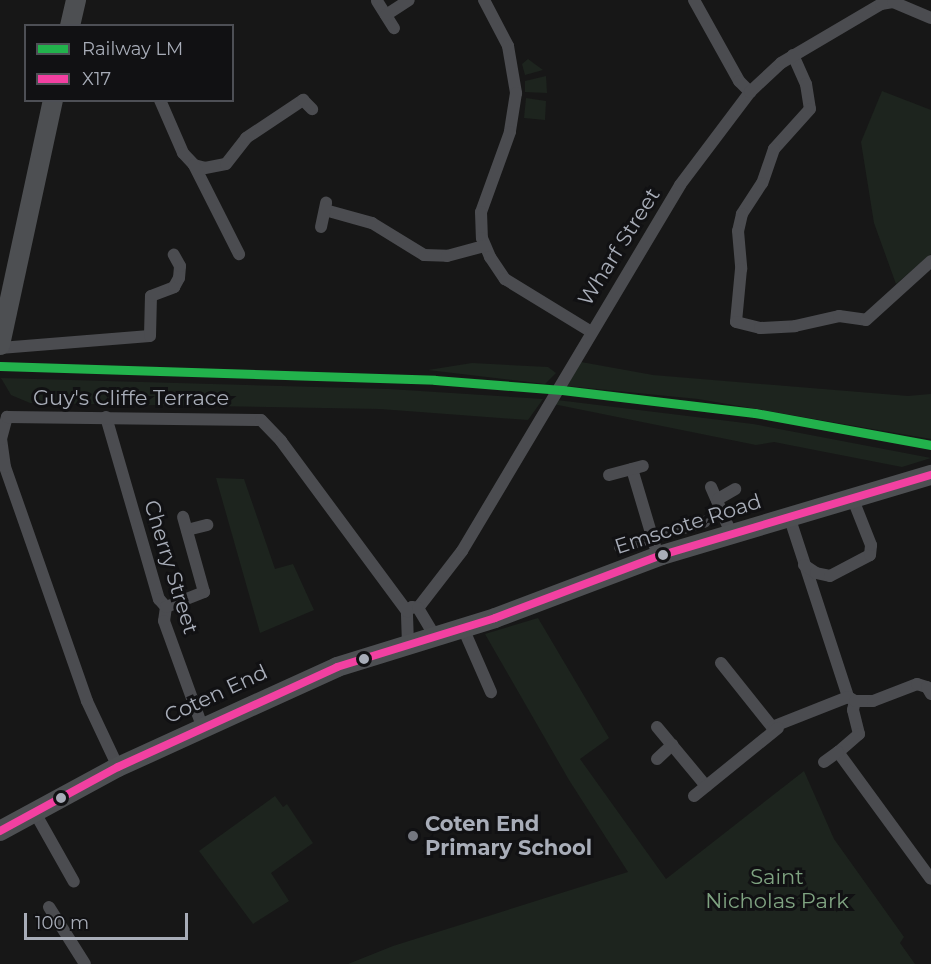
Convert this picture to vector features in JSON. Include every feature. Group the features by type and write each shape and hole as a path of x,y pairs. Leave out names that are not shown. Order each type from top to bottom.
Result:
{"main road":[{"path":"70,24 76,0"},
{"path":"0,346 53,102"},
{"name":"Emscote Road","path":"463,628 656,547 731,533 931,475"},
{"name":"Coten End","path":"0,831 33,811 118,767 202,726 327,671 463,628"}],"street":[{"path":"386,15 409,0"},
{"path":"484,0 508,46 516,93 510,132 481,212 485,246 505,279 590,331"},
{"path":"694,0 739,81 750,92"},
{"path":"377,1 394,28"},
{"name":"Wharf Street","path":"412,609 462,551 590,331 680,185 750,92 793,55 885,2 931,18"},
{"path":"793,55 806,84 810,109 774,149 762,183 742,214 738,231 741,269 736,322 760,328 795,326 839,316 866,320 931,261"},
{"path":"194,165 217,168 226,164 246,138 303,100 312,109"},
{"path":"161,102 183,153 194,165 238,254"},
{"path":"321,227 326,206 372,223 423,255 447,256 485,246"},
{"path":"0,346 150,336 151,297 174,287 179,278 180,266 174,255"},
{"name":"Guy's Cliffe Terrace","path":"118,767 86,696 1,453 1,431 7,417 254,418 265,423 412,609"},
{"name":"Cherry Street","path":"106,417 159,599 166,607 164,621 202,726"},
{"path":"609,475 637,467 656,547"},
{"path":"711,487 731,533"},
{"path":"718,499 735,489"},
{"path":"818,603 823,583 830,576 866,558 872,550 852,497"},
{"path":"789,516 852,699 859,734 824,762"},
{"path":"166,607 204,592 183,517"},
{"path":"620,547 656,547 704,522"},
{"path":"187,530 207,525"},
{"path":"804,565 816,573 830,576"},
{"path":"412,609 435,636"},
{"path":"408,644 412,609"},
{"path":"463,628 491,692"},
{"path":"721,663 769,724 778,728"},
{"path":"694,796 778,728 852,699 873,701 917,684 927,687 931,694"},
{"path":"657,727 705,786"},
{"path":"657,759 672,745"},
{"path":"838,752 931,879"},
{"path":"33,811 74,882"},
{"path":"49,908 86,964"}],"green space":[{"path":"528,59 543,70 525,75 522,64"},
{"path":"546,76 547,93 525,92 525,81"},
{"path":"882,91 931,110 931,254 896,284 874,223 861,142"},
{"path":"526,98 546,101 545,120 524,118"},
{"path":"581,362 653,375 908,396 931,394 931,439 698,399 567,386"},
{"path":"472,363 548,367 556,373 545,384 428,370"},
{"path":"1,378 389,389 543,399 528,420 380,409 30,403 11,395"},
{"path":"557,400 753,424 931,458 902,467 774,442 756,445 553,404"},
{"path":"216,478 244,479 275,569 293,564 314,610 260,633"},
{"name":"Saint Nicholas Park","path":"538,618 609,738 580,759 666,879 804,771 834,839 904,937 900,943 915,964 348,964 393,946 628,872 569,780 485,634"},
{"path":"275,796 283,807 287,804 313,843 271,873 289,901 253,924 199,851"}],"rail line":[{"name":"LM","path":"0,366 435,380 562,390 755,413 931,445"}],"transit line":[{"name":"X17","path":"0,831 118,767 337,667 495,618 662,555 931,475"}],"place":[{"name":"Coten End Primary School","path":"413,836"}]}
